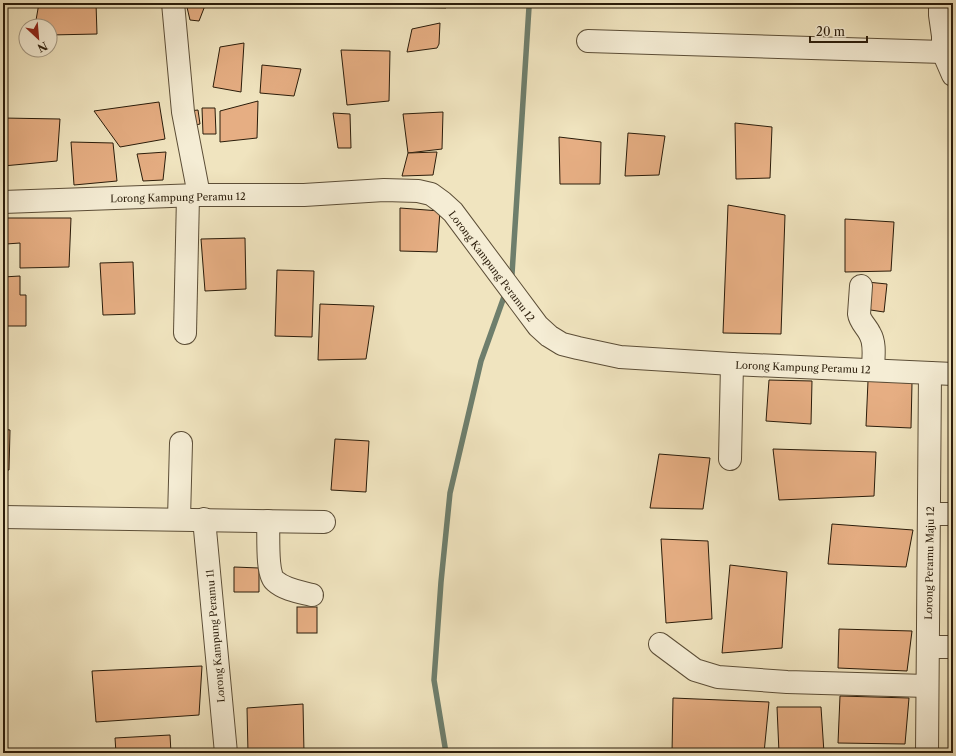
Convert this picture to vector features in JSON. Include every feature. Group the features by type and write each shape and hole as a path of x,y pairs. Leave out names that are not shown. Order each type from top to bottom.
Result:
{"street":[{"path":"173,3 183,112 194,196 185,332"},
{"path":"940,9 944,36 943,52 953,75"},
{"path":"588,41 943,52"},
{"name":"Lorong Kampung Peramu 12","path":"3,202 194,196 304,195 384,190 418,191 431,194 453,212 538,326 549,336 562,344 620,357 732,364 953,374"},
{"path":"861,286 859,314 860,318 871,334 873,342 873,370"},
{"path":"730,459 732,364"},
{"name":"Lorong Peramu Maju 12","path":"927,753 930,373"},
{"path":"179,519 181,443"},
{"path":"929,514 953,514"},
{"path":"3,517 324,522"},
{"name":"Lorong Kampung Peramu 11","path":"204,520 226,753"},
{"path":"268,520 270,571 273,580 282,586 312,595"},
{"path":"660,644 695,670 718,677 787,682 927,686"},
{"path":"928,647 953,647"}],"building":[{"path":"39,3 96,3 97,34 58,35 58,18 36,18"},
{"path":"186,3 206,3 199,21 190,20"},
{"path":"384,3 447,3 446,8 384,7"},
{"path":"440,23 439,44 437,48 407,52 412,29"},
{"path":"244,43 241,92 213,87 220,47"},
{"path":"341,50 390,51 389,101 347,105"},
{"path":"262,65 301,69 294,96 260,93"},
{"path":"258,101 257,138 220,142 220,111"},
{"path":"159,102 165,139 120,147 94,111"},
{"path":"202,108 215,108 216,134 203,134"},
{"path":"198,110 200,124 191,126 189,111"},
{"path":"443,112 442,149 408,153 403,114"},
{"path":"333,113 350,114 351,148 338,148"},
{"path":"3,118 60,119 57,161 3,166"},
{"path":"735,123 772,127 770,178 736,179"},
{"path":"628,133 665,136 659,175 625,176"},
{"path":"559,137 601,142 600,184 560,184"},
{"path":"71,142 113,143 117,181 74,185"},
{"path":"166,152 163,180 143,181 137,154"},
{"path":"437,152 433,175 402,176 408,153"},
{"path":"728,205 785,215 781,334 723,333"},
{"path":"400,208 440,211 437,252 400,251"},
{"path":"4,218 71,218 69,267 20,268 20,243 6,244"},
{"path":"845,219 894,222 891,271 845,272"},
{"path":"245,238 246,289 205,291 201,239"},
{"path":"133,262 135,314 103,315 100,263"},
{"path":"277,270 314,271 312,337 275,336"},
{"path":"20,276 20,295 26,295 26,326 4,326 3,277"},
{"path":"867,282 887,284 884,312 864,309"},
{"path":"320,304 374,306 366,359 318,360"},
{"path":"769,380 812,381 811,424 766,421"},
{"path":"868,381 912,383 911,428 866,426"},
{"path":"3,429 10,430 9,470 3,470"},
{"path":"335,439 369,441 366,492 331,490"},
{"path":"773,449 876,452 874,496 779,500"},
{"path":"659,454 710,458 703,509 650,508"},
{"path":"832,524 913,530 906,567 828,564"},
{"path":"661,539 708,541 712,619 666,623"},
{"path":"730,565 787,572 782,648 722,653"},
{"path":"234,567 259,568 259,592 234,592"},
{"path":"297,607 317,607 317,633 297,633"},
{"path":"839,629 912,631 907,671 838,668"},
{"path":"202,666 199,715 96,722 92,671"},
{"path":"840,696 909,698 905,744 838,743"},
{"path":"673,698 769,702 764,753 672,753"},
{"path":"303,704 304,753 248,753 247,708"},
{"path":"777,707 821,707 824,753 779,753"},
{"path":"170,735 171,753 116,753 115,738"}],"waterway":[{"path":"512,274 529,7 531,3"},
{"path":"446,753 434,680 441,582 450,493 481,361 505,294"}]}
